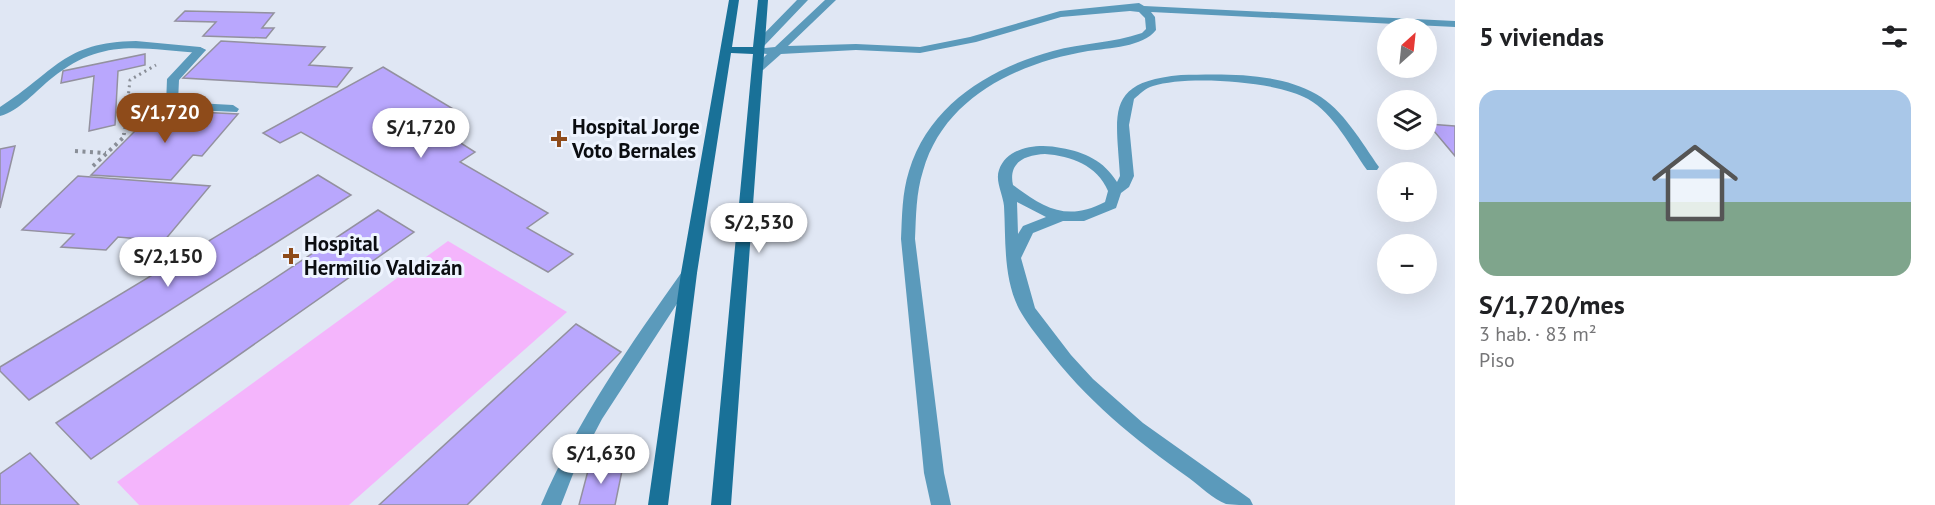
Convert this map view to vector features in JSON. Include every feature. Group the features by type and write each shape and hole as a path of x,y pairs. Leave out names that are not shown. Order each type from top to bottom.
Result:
{"main road":[{"path":"658,505 689,273 734,0"},
{"path":"721,505 763,0"},
{"path":"727,50 760,48"}],"street":[{"path":"760,48 803,0"},
{"path":"759,68 831,0"},
{"path":"760,48 777,51 856,47 920,50 972,40 1060,14 1137,4 1455,24"},
{"path":"941,505 934,473 908,239 907,212 918,160 936,127 957,103 984,82 1045,57 1146,35 1151,30 1152,23 1150,17 1137,4"},
{"path":"0,112 65,63 91,49 124,46 200,51 173,79 172,105 233,109"},
{"path":"1009,188 1024,203 1047,213 1072,218 1096,215 1111,205 1115,191 1124,184 1127,176 1123,125 1128,98 1145,84 1182,79 1257,81 1291,87 1312,96 1329,111 1372,167"},
{"path":"1115,191 1108,176 1092,162 1070,153 1046,149 1025,152 1010,160 1004,173 1009,188 1011,208 1009,226 1025,304 1068,367 1160,448 1243,505"},
{"path":"1014,256 1028,230 1062,216"},
{"path":"551,505 597,407 689,273"}],"path":[{"path":"93,166 124,136 130,80 145,73 175,49"},
{"path":"75,151 107,153"}],"shaded area":[{"path":"448,241 567,312 349,505 139,505 117,482"}],"building":[{"path":"185,11 274,13 262,28 274,28 266,38 203,36 216,22 175,21"},
{"path":"221,41 325,47 309,65 352,68 337,87 183,78"},
{"path":"145,54 145,65 118,71 115,125 89,131 94,76 61,83 63,71"},
{"path":"383,67 460,113 437,128 475,152 460,162 548,213 527,228 573,254 548,272 301,132 280,143 263,133"},
{"path":"156,110 238,114 202,156 193,155 171,180 91,175"},
{"path":"1437,125 1455,126 1455,156 1437,135"},
{"path":"15,146 0,208 0,149"},
{"path":"318,175 351,195 29,400 0,371 0,367"},
{"path":"78,176 210,186 164,241 118,237 106,250 61,247 74,234 22,230"},
{"path":"378,210 414,232 91,459 56,423"},
{"path":"576,324 621,352 467,505 379,505"},
{"path":"30,453 79,505 0,505 0,474"},
{"path":"590,463 623,466 615,505 579,505"}],"place":[{"name":"Hospital Jorge Voto Bernales","path":"559,139"},
{"name":"Hospital Hermilio Valdizán","path":"291,256"}]}
